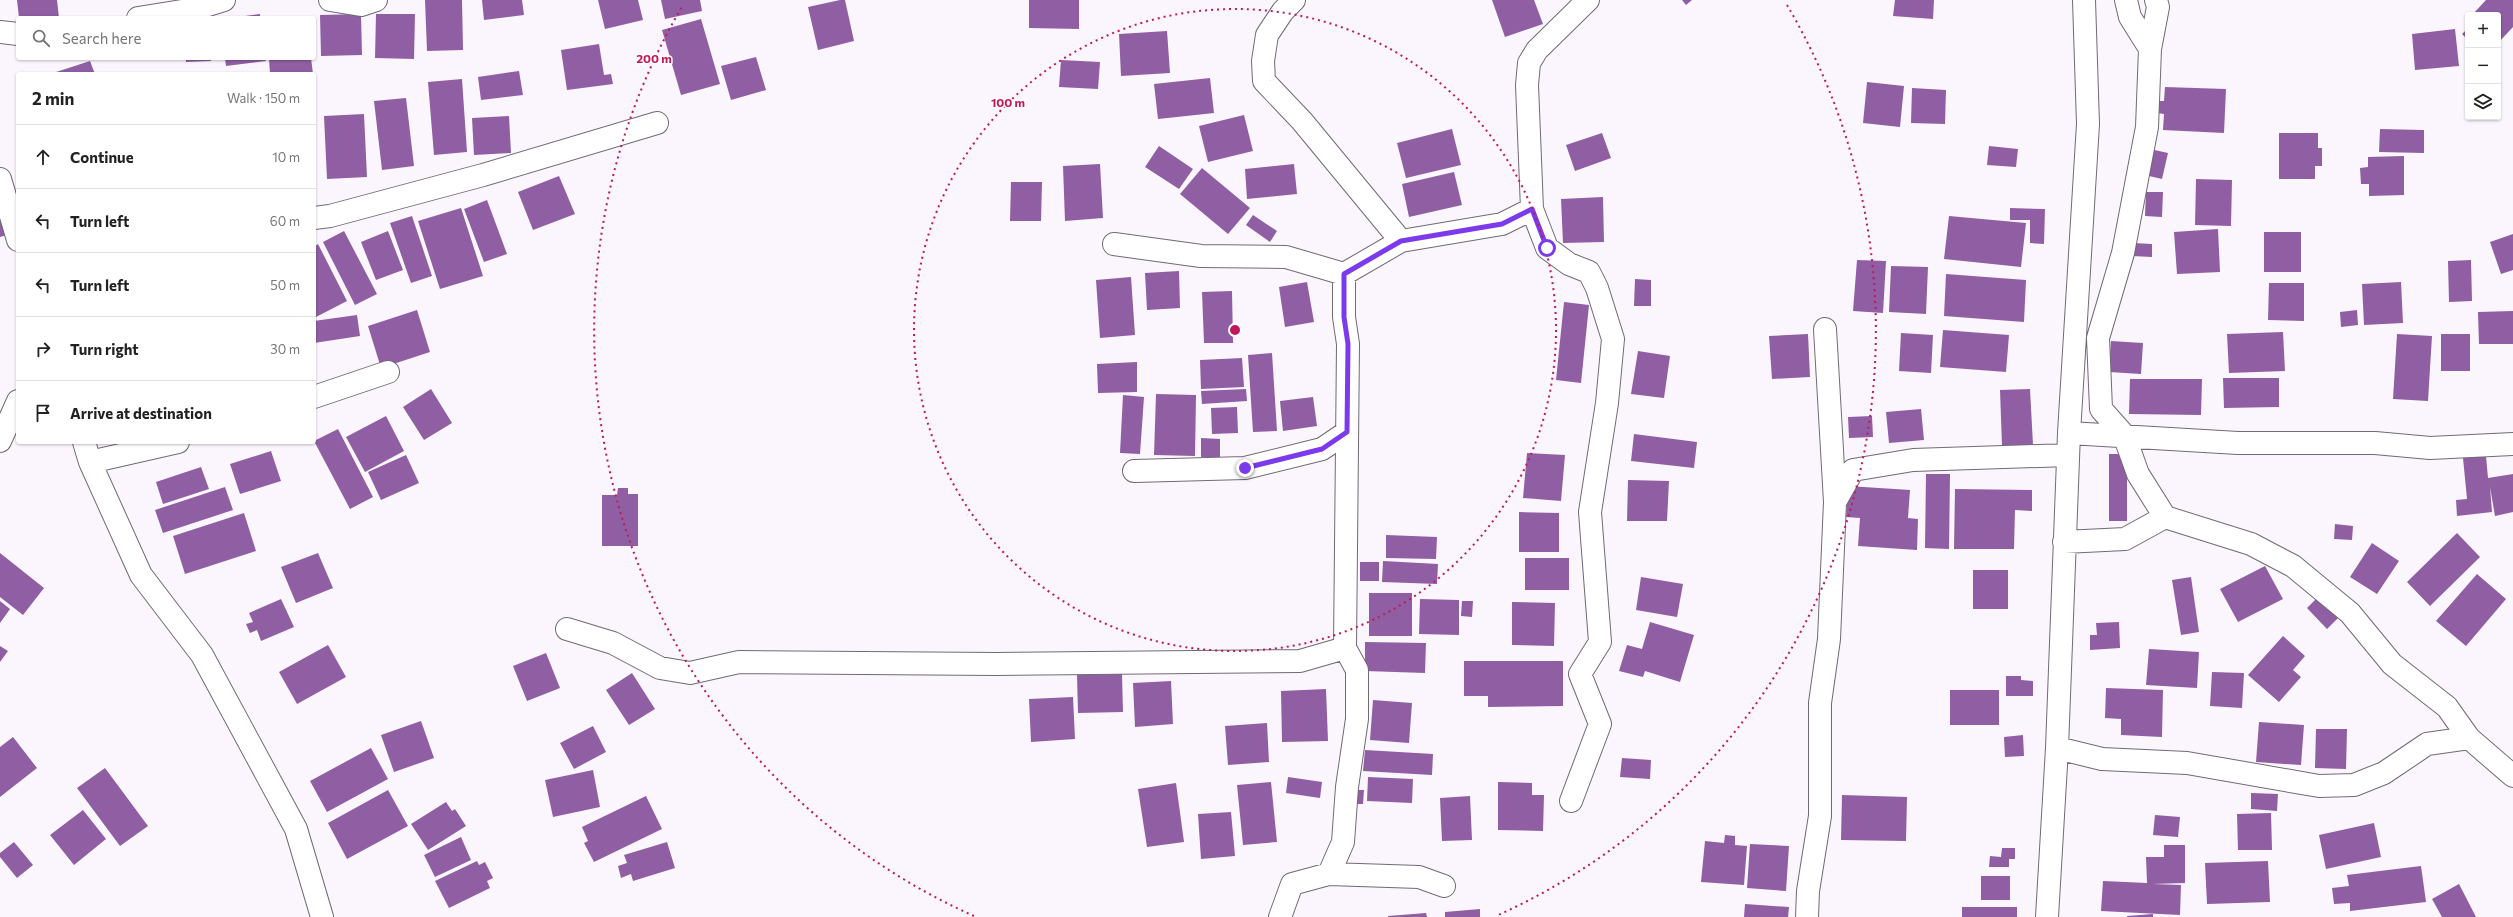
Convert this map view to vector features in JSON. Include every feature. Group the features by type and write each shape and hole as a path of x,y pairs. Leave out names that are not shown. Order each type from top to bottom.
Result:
{"street":[{"path":"149,16 195,8 224,0"},
{"path":"330,0 366,2"},
{"path":"1294,0 1283,11 1267,35 1263,61 1264,81 1302,121 1401,241"},
{"path":"1571,801 1600,724 1580,674 1600,642 1590,512 1607,403 1613,339 1597,288 1589,272 1569,264 1547,248 1532,209 1527,85 1529,63 1537,50 1588,0"},
{"path":"2047,917 2057,748 2069,433 2088,124 2084,0"},
{"path":"2126,0 2130,17 2150,49"},
{"path":"2156,0 2158,7 2150,49 2147,127 2123,252 2098,338 2101,408 2124,435 2138,474 2165,517 2251,544 2293,566 2350,613 2392,664 2447,708 2469,738 2513,776"},
{"path":"0,32 16,34"},
{"path":"316,218 337,214 483,174 657,123"},
{"path":"0,179 16,233"},
{"path":"1114,244 1201,256 1286,258 1344,274 1401,241 1502,224 1532,209"},
{"path":"1330,874 1343,842 1347,787 1357,719 1357,670 1345,648 1348,344 1344,317 1344,274"},
{"path":"2075,326 2098,338"},
{"path":"1807,917 1808,891 1820,816 1820,703 1828,639 1835,502 1825,330"},
{"path":"316,396 388,372"},
{"path":"0,441 16,405"},
{"path":"1134,471 1245,468 1322,449 1347,432"},
{"path":"2069,433 2124,435 2238,443 2375,443 2430,448 2513,444"},
{"path":"85,444 90,462 141,575 202,655 296,829 322,917"},
{"path":"90,462 169,444"},
{"path":"1322,449 1347,463"},
{"path":"1835,502 1853,470 1913,460 2068,455"},
{"path":"2064,542 2125,539 2165,517"},
{"path":"568,629 613,643 660,668 690,673 740,662 996,664 1300,661 1345,648"},
{"path":"2057,748 2102,759 2187,763 2319,786 2354,785 2384,773 2427,744 2469,738"},
{"path":"1280,917 1292,884 1330,874 1419,877 1444,886"}],"building":[{"path":"17,0 57,0 59,16 19,16"},
{"path":"425,0 462,0 463,50 427,51"},
{"path":"482,0 522,0 524,15 484,20"},
{"path":"598,0 638,0 643,20 605,29"},
{"path":"661,0 700,0 702,11 665,19"},
{"path":"845,0 854,41 818,50 808,7"},
{"path":"1029,0 1079,0 1079,29 1029,28"},
{"path":"1492,0 1534,0 1543,24 1505,37"},
{"path":"1682,0 1692,0 1686,5"},
{"path":"1895,0 1934,0 1933,19 1893,16"},
{"path":"2486,0 2513,0 2513,27 2501,40 2501,12 2475,12"},
{"path":"260,14 260,16 245,16"},
{"path":"361,14 362,55 321,56 320,15"},
{"path":"376,14 415,14 414,59 375,58"},
{"path":"701,19 720,84 681,95 662,30"},
{"path":"2455,29 2459,66 2415,70 2412,34"},
{"path":"1167,31 1170,73 1121,76 1119,34"},
{"path":"599,44 604,75 611,74 613,84 567,90 561,50"},
{"path":"756,57 766,90 731,100 721,66"},
{"path":"186,60 211,60 211,61 186,62"},
{"path":"225,60 266,61 226,66"},
{"path":"269,60 311,60 313,72 270,72"},
{"path":"1061,60 1100,62 1098,89 1059,87"},
{"path":"90,61 94,72 56,72"},
{"path":"519,71 523,95 481,100 478,77"},
{"path":"1210,78 1214,113 1158,119 1154,84"},
{"path":"462,79 467,152 434,155 428,82"},
{"path":"1867,82 1904,86 1900,127 1863,123"},
{"path":"2165,87 2226,89 2224,133 2163,130 2164,114 2157,113 2157,101 2164,101"},
{"path":"1912,88 1946,90 1945,124 1911,123"},
{"path":"406,98 414,166 382,170 374,101"},
{"path":"364,114 367,177 327,179 324,116"},
{"path":"1244,115 1253,151 1208,162 1199,126"},
{"path":"509,116 511,153 474,155 472,118"},
{"path":"1452,129 1461,165 1406,178 1397,143"},
{"path":"2380,129 2424,130 2424,153 2379,152"},
{"path":"1602,133 1611,158 1575,171 1566,145"},
{"path":"2279,133 2318,133 2318,148 2322,148 2322,166 2315,166 2315,179 2279,179"},
{"path":"1159,146 1193,169 1179,189 1145,167"},
{"path":"1989,146 2018,149 2016,167 1987,165"},
{"path":"2150,149 2168,153 2162,179 2145,175"},
{"path":"2404,156 2404,195 2369,196 2369,184 2361,184 2360,168 2368,167 2368,157"},
{"path":"1100,164 1103,218 1065,221 1063,166"},
{"path":"1294,164 1297,194 1247,199 1245,169"},
{"path":"1202,168 1250,208 1228,234 1180,194"},
{"path":"1454,172 1462,205 1409,217 1402,184"},
{"path":"559,176 575,214 533,230 518,192"},
{"path":"2196,179 2232,180 2231,226 2195,225"},
{"path":"1011,182 1042,182 1041,221 1010,221"},
{"path":"2146,192 2163,192 2162,217 2145,216"},
{"path":"1603,197 1604,242 1563,243 1561,199"},
{"path":"487,200 507,254 484,262 464,209"},
{"path":"0,201 10,234 0,237"},
{"path":"461,208 483,276 440,289 418,221"},
{"path":"2010,208 2045,209 2044,244 2030,243 2030,220 2010,220"},
{"path":"1253,215 1277,231 1270,242 1246,225"},
{"path":"412,216 432,276 411,283 390,223"},
{"path":"1949,216 2026,223 2021,267 1944,259"},
{"path":"2218,229 2220,272 2177,274 2174,232"},
{"path":"344,231 377,294 355,305 323,242"},
{"path":"388,231 403,270 376,280 361,242"},
{"path":"2264,232 2301,232 2301,272 2264,272"},
{"path":"2513,234 2513,270 2501,274 2490,242"},
{"path":"2133,243 2152,244 2152,257 2132,256"},
{"path":"318,244 347,301 316,317 316,246"},
{"path":"1857,260 1886,261 1883,313 1853,311"},
{"path":"2471,260 2472,301 2449,302 2448,261"},
{"path":"1891,266 1928,267 1926,314 1889,312"},
{"path":"1179,271 1180,308 1147,310 1145,273"},
{"path":"1946,274 2026,280 2024,322 1944,316"},
{"path":"1131,277 1135,335 1100,338 1096,280"},
{"path":"1635,279 1651,280 1651,306 1634,306"},
{"path":"1307,282 1314,322 1285,327 1279,287"},
{"path":"2401,282 2403,323 2364,325 2362,284"},
{"path":"2269,283 2304,283 2304,321 2268,320"},
{"path":"1232,291 1233,343 1204,343 1202,292"},
{"path":"1564,302 1589,305 1581,383 1556,380"},
{"path":"417,310 430,352 381,368 368,326"},
{"path":"2357,310 2358,325 2341,327 2340,312"},
{"path":"2513,311 2513,344 2479,344 2478,312"},
{"path":"357,315 360,336 316,343 316,321"},
{"path":"1943,330 2009,335 2006,372 1940,367"},
{"path":"2283,332 2285,371 2229,373 2227,334"},
{"path":"1901,333 1933,335 1931,373 1899,371"},
{"path":"1808,334 1810,377 1772,379 1769,336"},
{"path":"2397,334 2432,336 2428,401 2393,399"},
{"path":"2441,334 2470,334 2470,371 2441,371"},
{"path":"2111,341 2143,343 2141,374 2109,372"},
{"path":"1638,351 1670,356 1664,398 1631,394"},
{"path":"1272,353 1277,431 1253,432 1248,355"},
{"path":"1242,358 1244,387 1201,389 1200,360"},
{"path":"1137,362 1137,392 1098,393 1097,364"},
{"path":"2223,378 2279,378 2279,407 2224,408"},
{"path":"2130,379 2202,379 2201,415 2129,414"},
{"path":"431,389 452,423 424,440 403,407"},
{"path":"1246,389 1247,401 1202,404 1201,391"},
{"path":"2030,389 2033,445 2002,446 2000,390"},
{"path":"1156,394 1196,395 1195,456 1154,455"},
{"path":"1123,395 1144,397 1140,454 1120,453"},
{"path":"1313,397 1317,426 1283,431 1280,401"},
{"path":"1237,407 1238,433 1212,434 1211,408"},
{"path":"1921,409 1924,440 1889,443 1886,412"},
{"path":"386,416 404,451 365,472 346,437"},
{"path":"1872,416 1873,437 1849,438 1848,417"},
{"path":"338,429 373,497 350,509 316,444 316,440"},
{"path":"1634,434 1697,442 1694,468 1631,461"},
{"path":"1201,438 1220,439 1220,457 1201,457"},
{"path":"271,451 281,481 240,494 230,464"},
{"path":"1527,453 1565,455 1561,501 1523,498"},
{"path":"2109,454 2127,454 2127,521 2109,521"},
{"path":"406,455 419,483 381,500 368,472"},
{"path":"2486,456 2488,478 2513,474 2513,512 2495,516 2490,487 2492,512 2457,516 2456,500 2467,499 2463,458"},
{"path":"201,467 209,489 163,504 156,482"},
{"path":"1926,474 1950,474 1949,549 1925,548"},
{"path":"1628,480 1669,481 1667,521 1627,521"},
{"path":"1848,486 1910,490 1908,518 1918,519 1917,550 1858,546 1860,518 1846,517"},
{"path":"225,487 233,510 163,533 155,510"},
{"path":"618,488 628,488 628,494 638,494 638,546 602,546 602,495 617,495"},
{"path":"1955,489 2032,490 2032,511 2015,510 2014,549 1954,549"},
{"path":"1519,512 1559,513 1559,552 1519,552"},
{"path":"244,513 256,551 185,574 173,536"},
{"path":"2335,524 2353,526 2352,540 2334,539"},
{"path":"2457,533 2480,557 2430,606 2407,582"},
{"path":"1386,535 1437,537 1436,559 1386,558"},
{"path":"2372,543 2399,561 2377,594 2350,577"},
{"path":"0,553 44,588 23,615 0,597"},
{"path":"318,553 333,588 296,603 281,567"},
{"path":"1525,558 1569,558 1569,590 1525,590"},
{"path":"1383,561 1438,564 1437,584 1382,582"},
{"path":"1360,562 1379,562 1379,581 1360,581"},
{"path":"2265,566 2283,599 2238,622 2220,589"},
{"path":"1973,570 2008,570 2008,609 1973,609"},
{"path":"2477,574 2506,599 2466,646 2436,621"},
{"path":"1641,577 1683,584 1677,617 1636,610"},
{"path":"2191,577 2199,632 2181,635 2172,580"},
{"path":"1369,593 1412,593 1412,636 1369,636"},
{"path":"2322,593 2342,614 2327,629 2307,608"},
{"path":"281,599 294,627 261,641 257,630 250,633 246,624 253,622 249,613"},
{"path":"1420,599 1459,600 1459,635 1419,634"},
{"path":"0,601 10,609 0,623"},
{"path":"1462,601 1473,601 1472,617 1461,616"},
{"path":"1512,602 1555,603 1554,646 1512,645"},
{"path":"1650,622 1694,635 1680,682 1645,671 1643,677 1619,671 1627,645 1642,649"},
{"path":"2119,622 2120,648 2090,650 2090,635 2097,635 2096,623"},
{"path":"2283,636 2305,656 2293,670 2301,677 2279,702 2248,675"},
{"path":"1365,642 1426,643 1425,673 1365,671"},
{"path":"328,645 346,677 297,704 279,672"},
{"path":"0,646 8,651 0,662"},
{"path":"2149,649 2199,652 2197,688 2146,685"},
{"path":"546,653 560,688 527,701 513,666"},
{"path":"1464,661 1563,661 1563,706 1488,707 1488,696 1464,696"},
{"path":"2212,672 2244,673 2242,708 2210,706"},
{"path":"632,673 655,709 629,725 606,690"},
{"path":"1122,674 1123,712 1078,713 1077,675"},
{"path":"2006,676 2021,676 2021,680 2033,681 2033,696 2006,696"},
{"path":"1171,681 1173,724 1135,727 1133,683"},
{"path":"2106,688 2163,690 2162,737 2121,735 2121,719 2105,718"},
{"path":"1326,689 1328,741 1282,742 1281,691"},
{"path":"1950,690 1999,690 1999,725 1950,725"},
{"path":"1073,697 1075,739 1031,742 1029,699"},
{"path":"1373,700 1412,703 1409,743 1370,740"},
{"path":"421,721 434,758 394,772 381,735"},
{"path":"2259,722 2304,725 2301,765 2256,762"},
{"path":"1267,723 1269,762 1228,765 1225,726"},
{"path":"593,726 606,752 574,769 560,743"},
{"path":"2316,729 2347,729 2346,769 2315,768"},
{"path":"2023,735 2024,756 2005,757 2004,737"},
{"path":"13,737 37,768 0,797 0,747"},
{"path":"371,748 388,779 327,812 310,781"},
{"path":"1365,750 1433,754 1432,775 1363,771"},
{"path":"1622,758 1651,760 1650,779 1620,777"},
{"path":"105,768 148,826 120,846 77,788"},
{"path":"593,770 600,807 553,817 545,780"},
{"path":"1288,777 1322,782 1320,798 1286,793"},
{"path":"1368,777 1413,779 1412,803 1367,801"},
{"path":"1271,782 1277,842 1243,845 1237,785"},
{"path":"1498,782 1532,783 1532,795 1544,795 1543,831 1498,830"},
{"path":"1176,783 1184,842 1147,847 1138,789"},
{"path":"388,790 408,826 347,859 328,823"},
{"path":"1351,790 1364,790 1363,804 1351,804"},
{"path":"2251,793 2278,794 2277,811 2251,809"},
{"path":"1842,795 1907,797 1906,841 1841,840"},
{"path":"646,796 662,829 594,862 584,843 588,841 582,827"},
{"path":"1470,796 1472,840 1442,841 1440,798"},
{"path":"446,802 452,811 455,809 466,826 428,850 411,824"},
{"path":"83,810 106,839 74,865 50,835"},
{"path":"1231,812 1235,856 1201,859 1198,814"},
{"path":"2271,813 2272,850 2238,850 2237,814"},
{"path":"2155,815 2180,817 2178,837 2153,835"},
{"path":"2374,823 2381,857 2326,869 2319,835"},
{"path":"1725,835 1735,836 1735,845 1747,846 1744,885 1701,882 1705,841 1724,843"},
{"path":"461,837 471,860 435,877 424,855"},
{"path":"14,842 33,865 17,878 0,857 0,853"},
{"path":"667,842 675,868 633,881 631,874 621,878 618,866 627,863 624,855"},
{"path":"1750,844 1789,846 1786,891 1747,888"},
{"path":"2164,845 2185,845 2185,883 2152,884 2181,885 2180,915 2101,911 2103,881 2147,883 2146,857 2164,857"},
{"path":"2002,848 2015,848 2015,859 2009,859 2009,867 1989,867 1990,856 2001,857"},
{"path":"477,861 479,865 485,862 493,878 487,881 490,888 449,908 435,881"},
{"path":"2268,861 2270,902 2207,904 2205,863"},
{"path":"2421,866 2426,902 2350,911 2350,903 2334,904 2332,888 2349,886 2347,875"},
{"path":"1981,876 2010,876 2010,900 1981,900"},
{"path":"2459,884 2476,917 2442,917 2432,899"},
{"path":"1745,904 1789,907 1788,917 1744,917"},
{"path":"1962,907 2017,907 2017,917 1962,917"},
{"path":"1480,909 1480,917 1445,917 1445,912"},
{"path":"1426,913 1427,917 1388,917 1388,916"},
{"path":"2153,914 2153,917 2127,917 2127,916"}],"route":[{"path":"1245,468 1322,449 1347,432 1348,344 1344,317 1344,274 1401,241 1502,224 1532,209 1547,248"}]}
